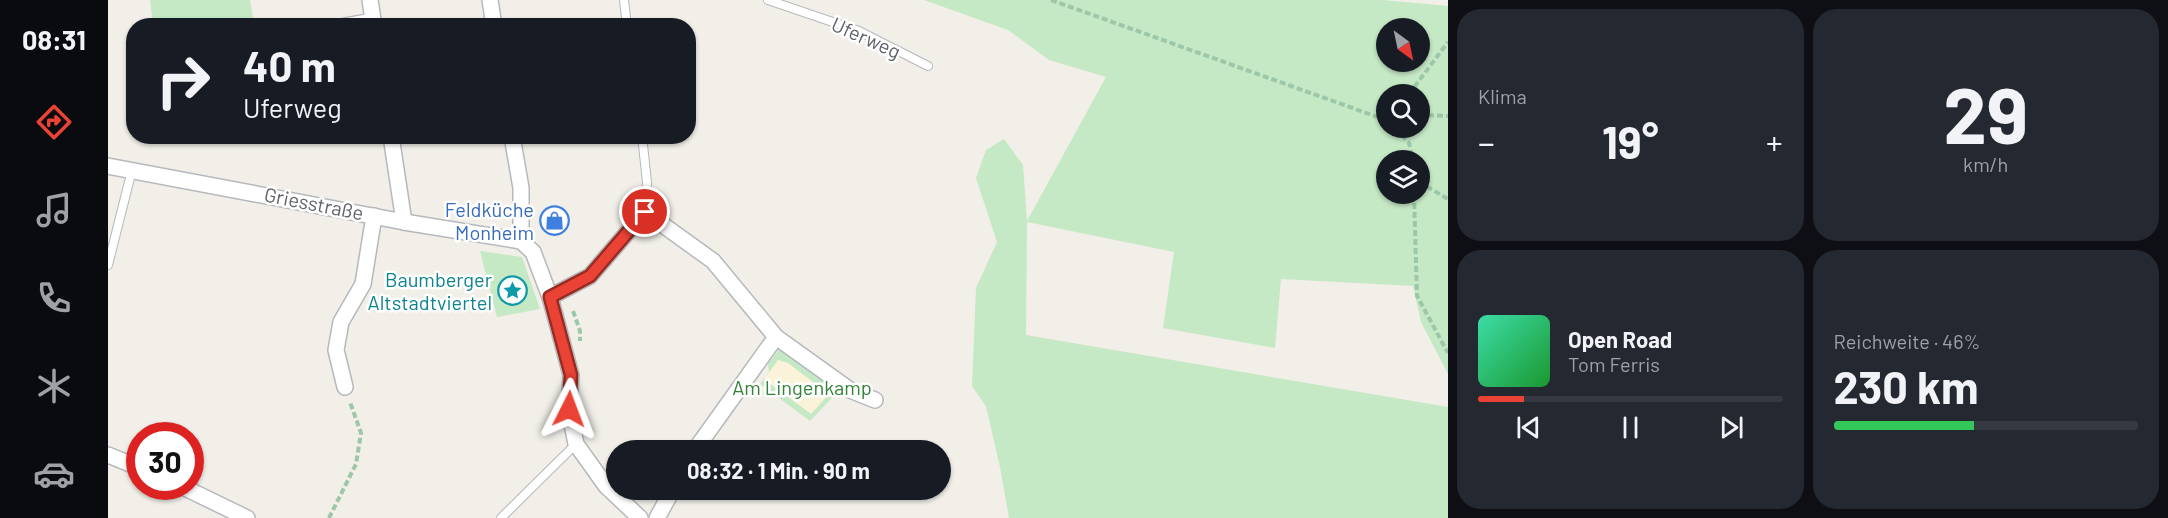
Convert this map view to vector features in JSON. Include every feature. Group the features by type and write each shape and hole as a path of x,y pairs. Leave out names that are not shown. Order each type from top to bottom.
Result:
{"street":[{"path":"370,0 372,18"},
{"path":"490,0 493,18"},
{"path":"392,144 404,222"},
{"path":"513,144 521,188 521,241 533,252 550,297 571,375 569,409 576,444 606,486 640,518"},
{"name":"Griesstraße","path":"108,166 132,168 404,222 521,241"},
{"path":"550,297 590,276 645,212 713,261 776,337 850,390 875,400"},
{"path":"345,387 336,350 340,322 363,284 374,216"},
{"path":"702,440 776,337"},
{"path":"108,455 126,462"},
{"path":"204,497 247,518"},
{"path":"657,518 667,500"}],"lane":[{"path":"624,0 626,18"},
{"name":"Uferweg","path":"768,0 859,31 928,66"},
{"path":"643,144 647,182 645,212"},
{"path":"108,265 132,168"},
{"path":"501,518 576,444"}],"path":[{"path":"1051,0 1376,116"},
{"path":"1416,84 1448,42"},
{"path":"1430,115 1448,116"},
{"path":"1430,188 1448,199"},
{"path":"1414,204 1417,296 1448,353"},
{"path":"329,518 356,464 361,433 345,387"}],"green space":[{"path":"150,0 250,0 253,18 152,18"},
{"path":"924,0 1383,0 1448,6 1448,374 1421,322 1413,286 1281,279 1275,348 1163,328 1174,252 1027,222 1026,335 1448,407 1448,518 1009,518 986,406 972,386 976,288 997,242 976,178 986,150 1004,139 1023,165 1027,221 1106,77 1049,60 1008,30"},
{"path":"480,251 522,257 540,309 497,317"},
{"name":"Am Lingenkamp","path":"781,347 840,389 810,421 760,384 769,372 768,364"}],"sand":[{"path":"778,360 788,363 829,394 811,414 764,379"}],"place":[{"name":"Feldküche Monheim","path":"555,221"},
{"name":"Baumberger Altstadtviertel","path":"513,291"}],"route":[{"path":"569,409 571,375 550,297 590,276 645,212"}]}
